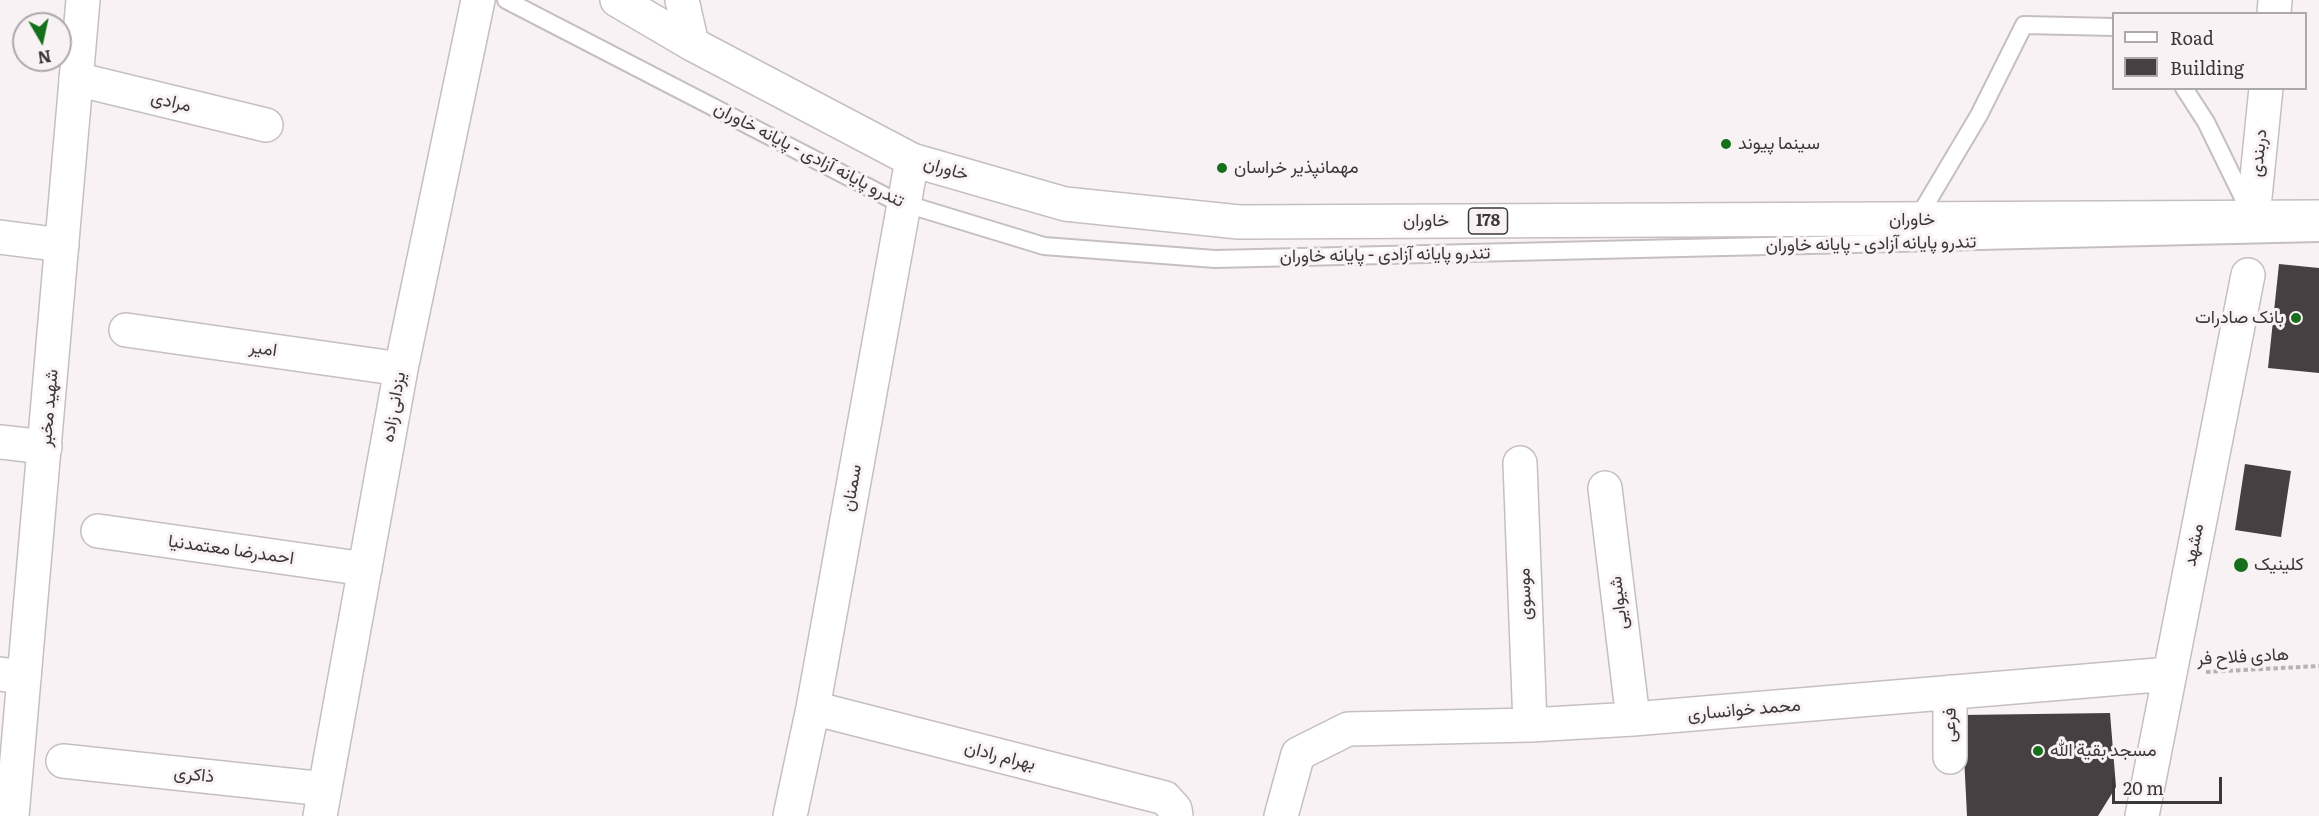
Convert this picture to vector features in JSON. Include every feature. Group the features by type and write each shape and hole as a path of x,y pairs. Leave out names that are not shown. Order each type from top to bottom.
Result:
{"street":[{"name":"شهید مخبر","path":"12,816 12,676 45,447 83,0"},
{"name":"یزدانی زاده","path":"322,802 401,369 478,0"},
{"name":"خاوران","path":"617,0 692,44 912,160 1065,204 1239,222 2319,217"},
{"path":"682,0 692,44"},
{"name":"مرادی","path":"76,79 266,125"},
{"name":"دربندی","path":"2253,217 2266,90"},
{"name":"سمنان","path":"790,816 813,708 902,203 912,160"},
{"path":"0,237 62,245"},
{"name":"مشهد","path":"2142,816 2248,275"},
{"name":"امیر","path":"126,330 401,369"},
{"path":"0,442 45,447"},
{"name":"موسوی","path":"1520,463 1530,725"},
{"name":"شیوایی","path":"1605,488 1633,719"},
{"name":"احمدرضا معتمدنیا","path":"98,531 365,569"},
{"name":"محمد خوانساری","path":"1281,816 1298,754 1348,729 1530,725 1633,719 2169,675"},
{"name":"فرعی","path":"1950,692 1950,757"},
{"name":"بهرام رادان","path":"813,708 1165,798 1174,809 1176,816"},
{"name":"ذاکری","path":"63,761 322,802"}],"lane":[{"name":"تندرو پایانه آزادی - پایانه خاوران","path":"506,0 902,203 1044,246 1215,259 2319,233"},
{"path":"1917,220 1979,115 2024,25 2112,27"},
{"path":"2185,90 2206,122 2253,217"}],"path":[{"name":"هادی فلاح فر","path":"2169,675 2319,666"}],"building":[{"name":"بانک صادرات","path":"2279,264 2319,268 2319,373 2268,368"},
{"path":"2245,464 2291,471 2281,537 2235,530"},
{"name":"مسجد بقیة الله","path":"2110,713 2116,787 2098,816 1967,816 1962,715"}],"place":[{"name":"سینما پیوند","path":"1726,144"},
{"name":"مهمانپذیر خراسان","path":"1222,168"},
{"name":"بانک صادرات","path":"2296,318"},
{"name":"کلینیک","path":"2241,565"},
{"name":"مسجد بقیة الله","path":"2038,751"}]}
